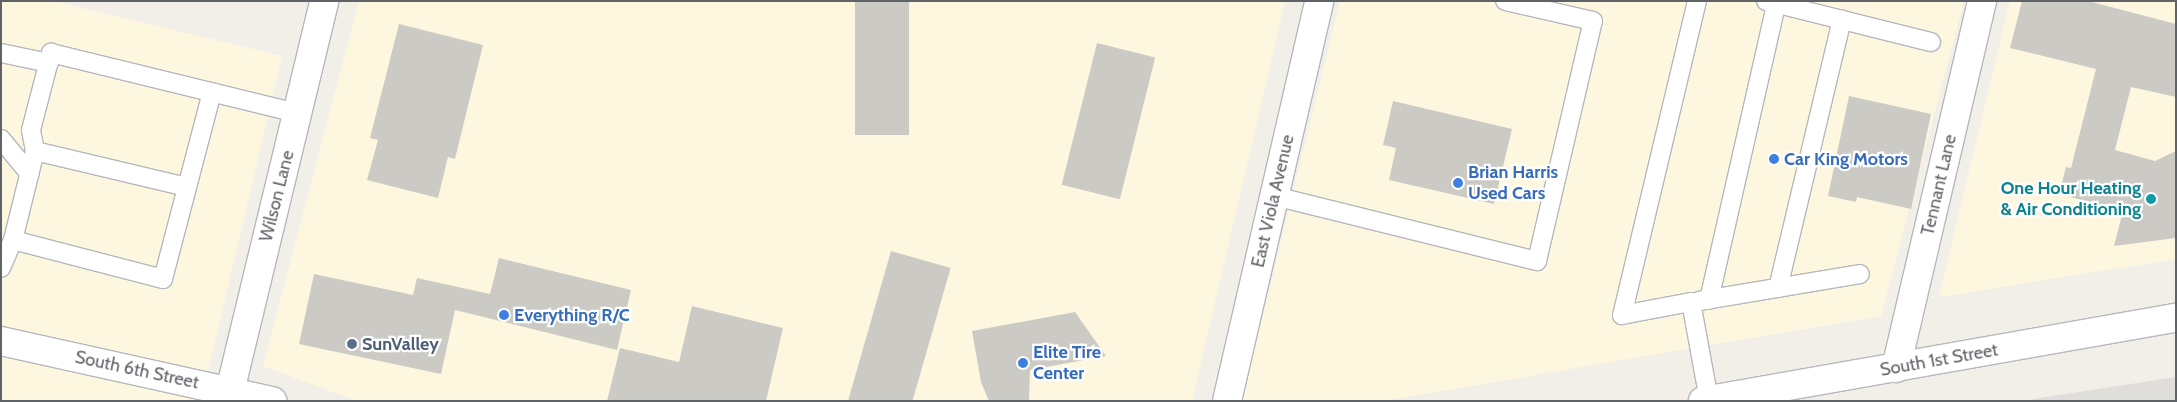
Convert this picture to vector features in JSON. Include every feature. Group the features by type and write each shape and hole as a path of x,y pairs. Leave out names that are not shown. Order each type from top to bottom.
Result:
{"street":[{"name":"Wilson Lane","path":"230,391 324,1"},
{"name":"East Viola Avenue","path":"1227,401 1319,1"},
{"name":"Tennant Lane","path":"1896,368 1982,1"},
{"name":"South 1st Street","path":"1706,400 2176,318"},
{"name":"South 6th Street","path":"1,341 272,401"}],"lane":[{"path":"1274,196 1538,261 1593,21 1505,1"},
{"path":"1697,1 1622,315 1860,274"},
{"path":"1709,300 1771,3 1931,42"},
{"path":"1778,288 1842,20"},
{"path":"1,53 49,63"},
{"path":"1,268 13,240 30,174 35,151 31,130 51,53 297,114"},
{"path":"13,240 163,279 212,92"},
{"path":"1,139 30,174"},
{"path":"35,151 187,187"},
{"path":"1691,302 1706,400"}],"shaded area":[{"path":"1,1 52,1 282,56 201,401 1,401"},
{"path":"359,1 1285,1 1192,401 357,401 263,366"},
{"path":"1340,1 1964,1 1881,316 1382,401 1242,401"},
{"path":"2010,1 2176,1 2176,259 1939,297"},
{"path":"2176,377 2176,401 2021,401"}],"building":[{"path":"855,1 909,1 909,135 855,135"},
{"path":"2022,1 2088,1 2176,24 2176,97 2131,87 2115,150 2155,161 2176,151 2176,238 2114,246 2123,211 2059,194 2066,167 2071,168 2096,69 2010,48"},
{"path":"399,24 483,45 455,159 448,157 438,198 367,180 378,140 370,138"},
{"path":"1097,43 1155,58 1120,199 1062,185"},
{"path":"1849,96 1931,114 1911,209 1857,197 1856,202 1828,196"},
{"path":"1393,101 1512,129 1494,204 1389,180 1396,148 1383,145"},
{"path":"891,251 951,268 912,401 848,401"},
{"path":"499,258 631,290 617,350 455,310 441,374 299,344 314,274 413,295 417,278 490,294"},
{"path":"692,306 783,328 766,401 607,401 620,348 679,362"},
{"name":"Elite Tire Center","path":"1075,312 1106,356 1030,370 1029,401 989,401 981,382 972,331"}],"place":[{"name":"Car King Motors","path":"1774,159"},
{"name":"Brian Harris Used Cars","path":"1458,183"},
{"name":"One Hour Heating & Air Conditioning","path":"2151,199"},
{"name":"Everything R/C","path":"504,315"},
{"name":"SunValley","path":"352,344"},
{"name":"Elite Tire Center","path":"1023,363"}]}
